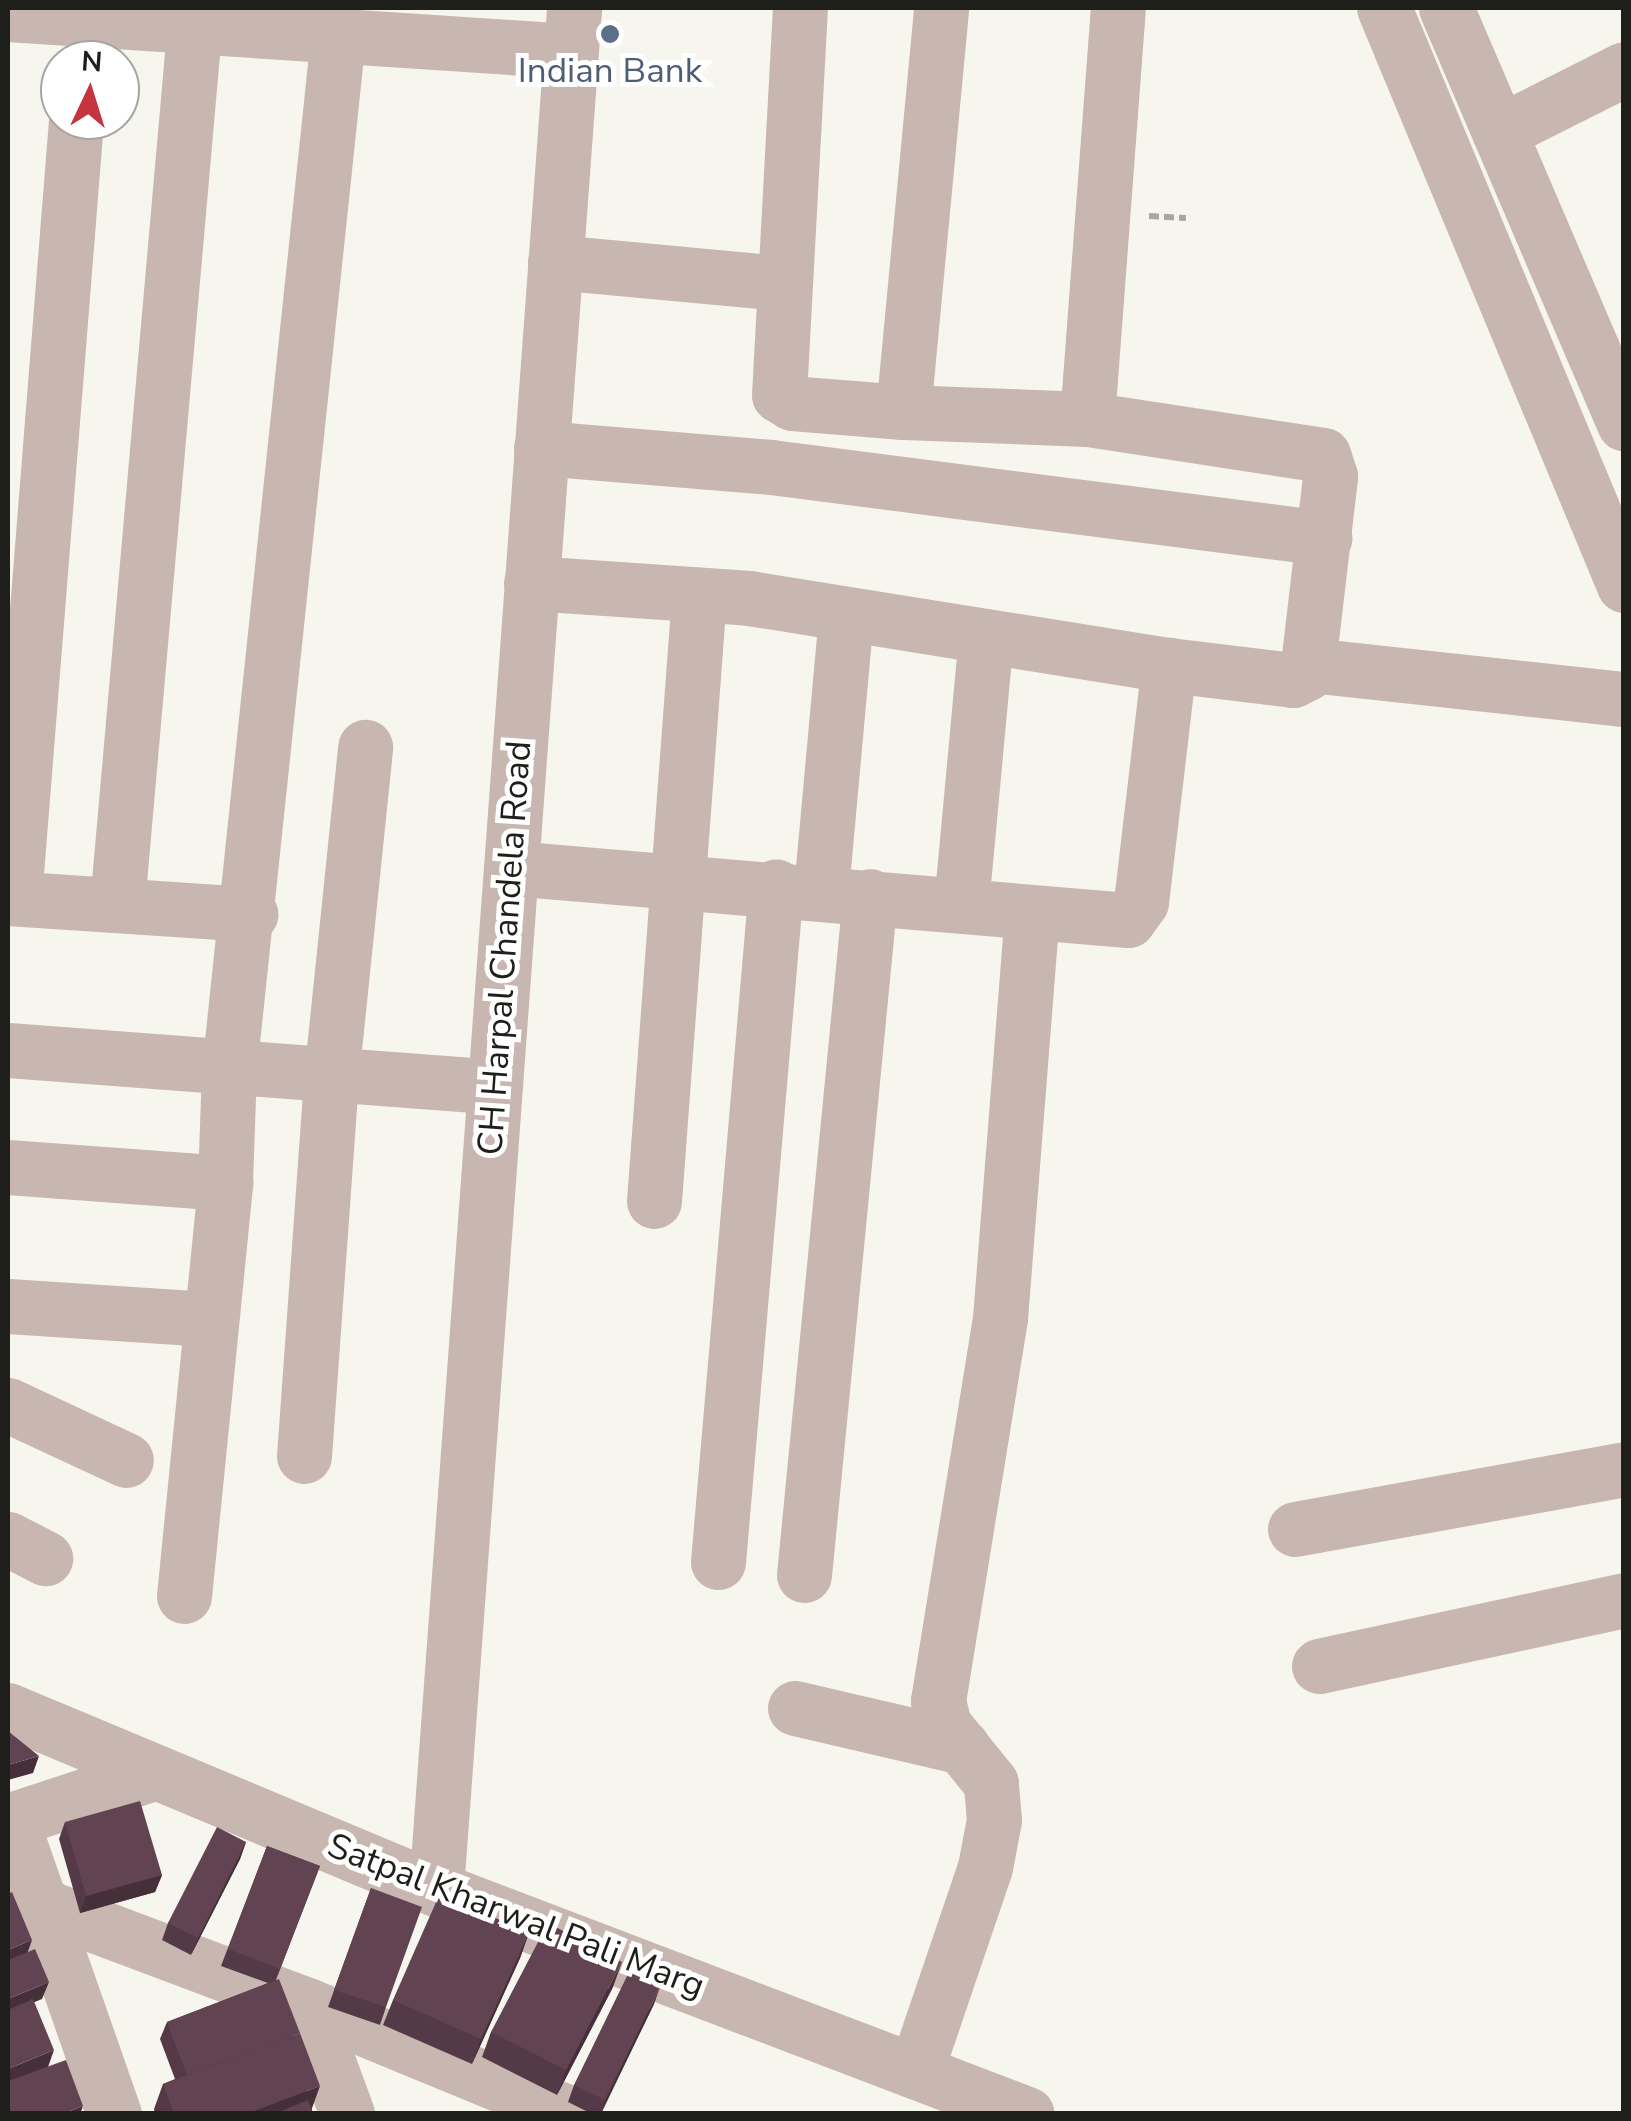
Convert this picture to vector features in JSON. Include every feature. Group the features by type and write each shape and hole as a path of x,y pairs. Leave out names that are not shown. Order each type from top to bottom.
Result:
{"street":[{"path":"532,583 698,595 1293,680 1310,664 1330,476 1323,455 1087,419 903,412 792,403 779,395 800,8"},
{"path":"903,412 940,8"},
{"path":"1087,419 1118,8"},
{"path":"1384,8 1624,585"},
{"path":"1446,8 1499,132 1606,332 1624,424"},
{"path":"8,14 83,29 196,17 320,26 572,29"},
{"path":"117,904 196,17"},
{"path":"184,1596 225,1183 229,1070 250,914 320,26"},
{"name":"CH Harpal Chandela Road","path":"436,1889 572,29"},
{"path":"1499,132 1624,69"},
{"path":"74,140 10,898 250,914"},
{"path":"555,262 783,283"},
{"path":"542,448 771,467 1324,538"},
{"path":"654,1201 698,595"},
{"path":"804,1575 822,890 846,614"},
{"path":"961,906 986,636"},
{"path":"1310,664 1624,699"},
{"path":"511,868 822,890 1120,921 1137,914 1169,665"},
{"path":"304,1456 331,1078 365,747"},
{"path":"718,1562 822,890"},
{"path":"936,2088 992,1839 990,1783 940,1718 938,1700 1000,1318 1032,913"},
{"path":"8,1050 331,1078 495,1087"},
{"path":"8,1166 225,1183"},
{"path":"8,1306 209,1319"},
{"path":"8,1405 126,1460"},
{"path":"1295,1530 1624,1469"},
{"path":"1319,1666 1624,1600"},
{"path":"795,1708 964,1747"},
{"name":"Satpal Kharwal Pali Marg","path":"8,1710 436,1889 936,2088 1028,2114"},
{"path":"114,2114 9,1820 156,1772"},
{"path":"41,1905 308,2004 570,2114"},
{"path":"308,2004 347,2114"}],"building":[{"path":"8,1731 39,1756 8,1765"},
{"path":"140,1801 162,1875 86,1896 65,1822"},
{"path":"217,1827 246,1842 198,1938 168,1923"},
{"path":"267,1846 320,1866 280,1969 228,1949"},
{"path":"371,1888 422,1907 386,2007 334,1990"},
{"path":"12,1892 32,1940 8,1950 8,1894"},
{"path":"440,1893 529,1933 481,2039 393,2000"},
{"path":"548,1923 622,1962 566,2070 491,2032"},
{"path":"35,1949 49,1982 8,1999 8,1960"},
{"path":"629,1972 660,1987 605,2100 574,2085"},
{"path":"279,1979 300,2033 187,2075 167,2022"},
{"path":"33,1999 54,2050 8,2069 8,2010"},
{"path":"300,2033 320,2086 246,2114 174,2114 163,2084"},
{"path":"66,2060 83,2106 62,2114 8,2114 8,2081"},
{"path":"308,2100 313,2114 274,2114"}],"place":[{"name":"Indian Bank","path":"610,34"}]}
